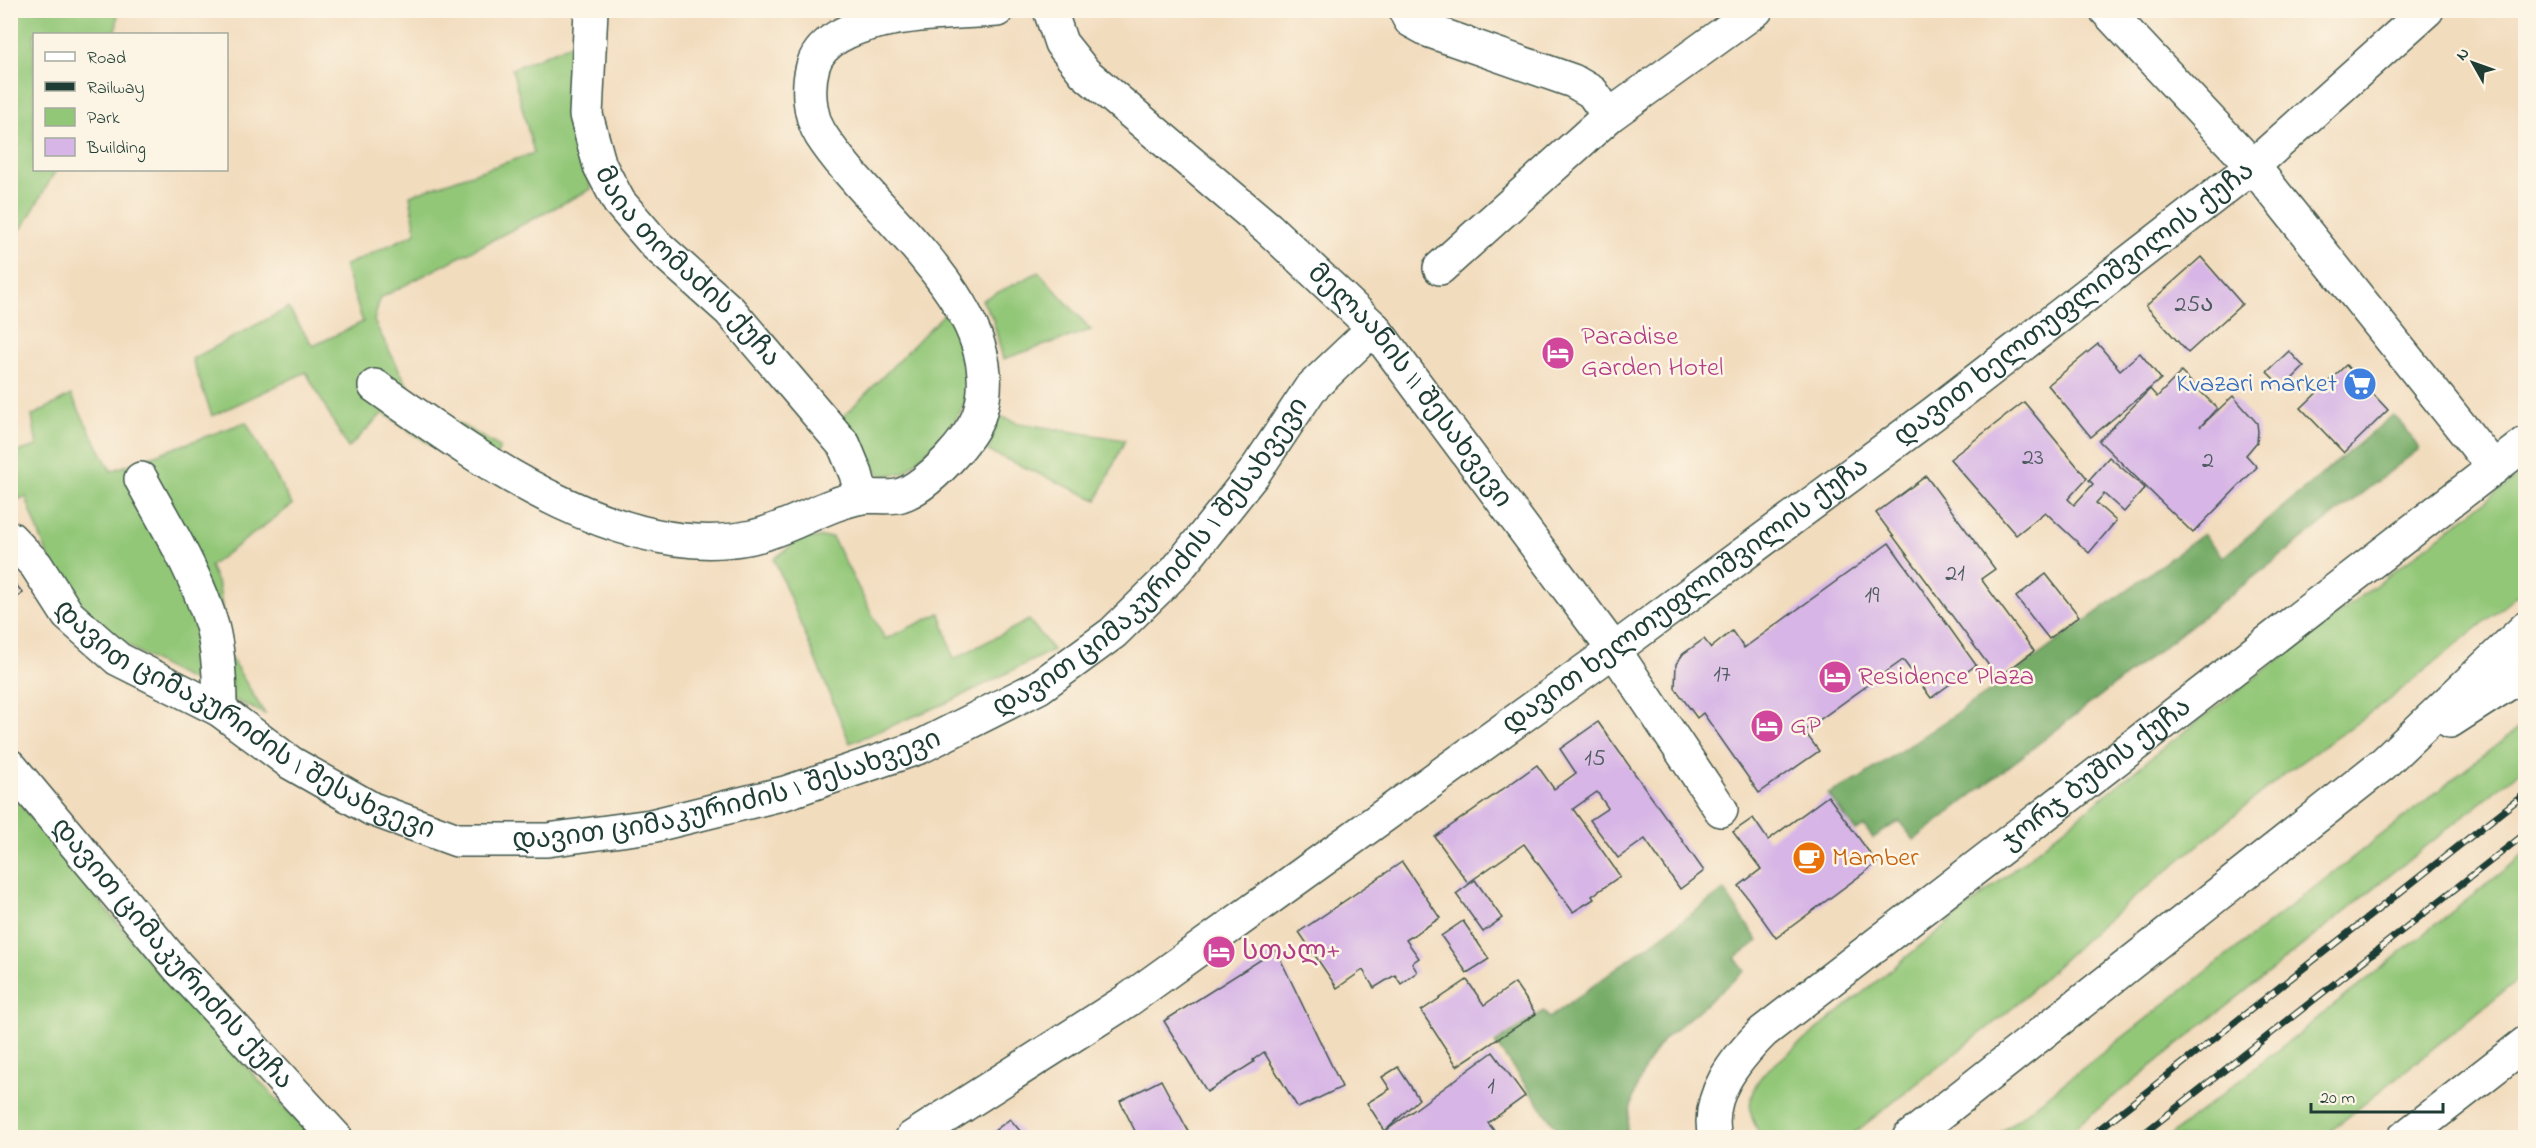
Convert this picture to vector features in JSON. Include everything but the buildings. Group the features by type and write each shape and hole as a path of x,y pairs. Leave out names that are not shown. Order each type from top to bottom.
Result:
{"street":[{"name":"მაია თომაძის ქუჩა","path":"591,10 586,115 600,166 619,202 656,245 730,311 844,445 856,474 862,497"},
{"path":"375,386 482,461 609,523 663,537 714,542 754,537 862,497 901,495 934,474 962,444 980,414 986,382 984,357 973,324 947,286 820,133 808,92 814,62 829,42 862,27 904,16 997,10"},
{"name":"მელაანის II შესახვევი","path":"1050,10 1061,43 1085,73 1268,228 1374,328 1614,650 1721,810"},
{"path":"1405,10 1410,20 1430,31 1573,81 1592,92 1609,116"},
{"path":"1440,268 1609,116 1756,10"},
{"path":"2106,10 2253,166 2494,468"},
{"name":"დავით ხელთუფლიშვილის ქუჩა","path":"912,1137 1128,1000 1614,650 1933,414 2253,166 2427,10"},
{"name":"დავით ციმაკურიძის I შესახვევი","path":"10,538 36,565 68,615 118,659 220,710 291,763 372,809 457,840 547,840 651,826 796,789 920,747 1039,687 1113,633 1183,562 1254,473 1310,389 1374,328"},
{"name":"ჯორჯ ბუშის ქუჩა","path":"1716,1137 1716,1105 1726,1073 1763,1032 2526,443"},
{"path":"141,479 190,568 212,627 220,672 220,710"},
{"path":"1909,1137 2383,764 2526,628"},
{"path":"2383,764 2526,672"},
{"name":"დავით ციმაკურიძის ქუჩა","path":"10,766 178,967 336,1137"},
{"path":"2404,1137 2526,1043"},
{"path":"1702,1137 1716,1105"}],"green space":[{"path":"11,10 118,11 116,33 33,33 33,171 55,171 25,224 11,241"},
{"path":"573,43 575,116 591,189 380,298 374,321 414,398 500,447 485,482 383,413 348,448 306,372 212,416 192,359 288,308 313,346 363,322 344,266 416,233 410,195 534,153 512,69"},
{"path":"1039,272 1091,330 1003,359 993,319 982,300"},
{"path":"947,311 963,342 973,388 951,428 904,473 882,476 863,459 856,433 842,418"},
{"path":"71,395 111,471 246,422 292,505 210,566 219,587 229,655 265,714 167,668 121,641 100,624 71,595 55,569 26,497 11,501 11,454 37,446 32,416"},
{"path":"2393,415 2405,427 2419,449 1914,840 1899,821 1873,838 1864,826 1856,831 1828,794 1857,780 1990,691 2203,534 2223,557"},
{"path":"999,416 1018,423 1125,440 1097,500 988,451"},
{"path":"2525,471 2525,589 2381,706 2287,772 2095,930 2009,1011 1849,1137 1762,1137 1753,1121 1750,1105 1754,1089 1764,1073 2163,748"},
{"path":"832,537 885,639 940,613 954,659 1029,620 1053,650 951,701 850,743 774,559 801,538"},
{"path":"2525,723 2525,767 2063,1137 1995,1137"},
{"path":"11,793 161,976 312,1137 11,1137"},
{"path":"2525,854 2525,974 2323,1137 2168,1137"},
{"path":"1724,890 1758,941 1735,958 1745,971 1664,1039 1656,1049 1633,1098 1627,1137 1563,1137 1495,1043 1544,1011 1549,1018"}],"railway":[{"path":"2088,1138 2526,793"},
{"path":"2138,1138 2526,833"}],"place":[{"name":"Paradise Garden Hotel","path":"1558,353"},
{"name":"Kvazari market","path":"2360,384"},
{"name":"Residence Plaza","path":"1835,677"},
{"name":"GP","path":"1767,726"},
{"name":"Mamber","path":"1809,858"},
{"name":"სთალ+","path":"1219,952"}]}
